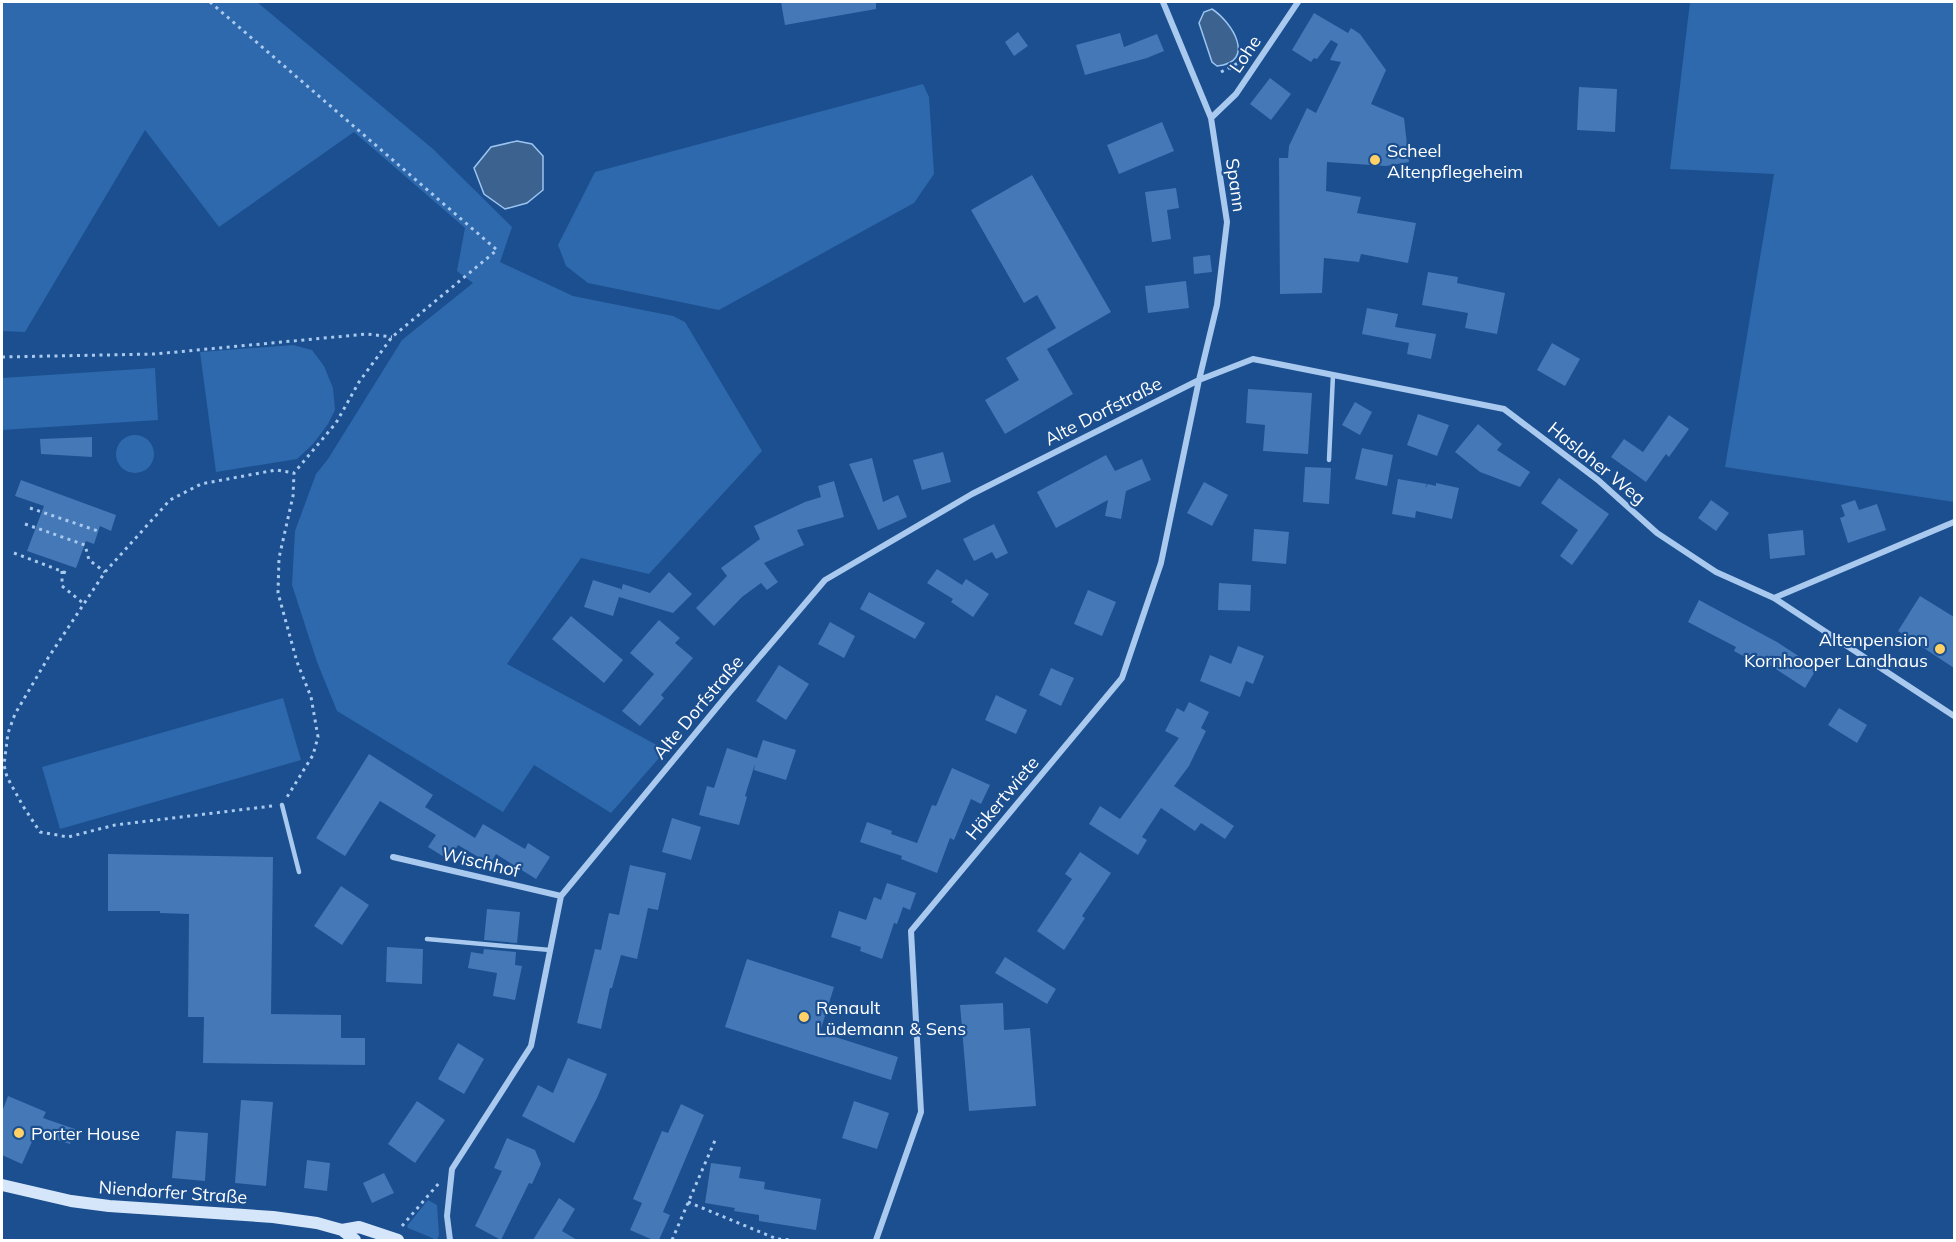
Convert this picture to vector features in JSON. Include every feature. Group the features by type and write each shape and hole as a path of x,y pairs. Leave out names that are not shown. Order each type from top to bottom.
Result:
{"main road":[{"name":"Niendorfer Straße","path":"2,1185 61,1199 109,1206 273,1217 317,1223 342,1230 355,1240"},
{"name":"Niendorfer Straße","path":"342,1230 359,1227 394,1239"}],"street":[{"name":"Spann","path":"1163,2 1211,118 1227,222 1217,305 1199,380"},
{"name":"Lohe","path":"1211,118 1236,94 1298,2"},
{"name":"Hasloher Weg","path":"1199,380 1253,359 1504,409 1598,480 1657,533 1716,572 1774,598 1954,716"},
{"name":"Alte Dorfstraße","path":"450,1240 447,1216 452,1169 531,1046 561,896 825,580 972,494 1199,380"},
{"name":"Hökertwiete","path":"876,1240 921,1112 911,931 1122,678 1161,563 1199,380"},
{"path":"1774,598 1954,522"},
{"name":"Wischhof","path":"393,857 561,896"}],"lane":[{"path":"1329,460 1333,375"},
{"path":"282,805 299,872"},
{"path":"427,939 550,950"}],"path":[{"path":"210,2 496,249 392,337 359,382 336,423 294,473 293,496 279,558 278,593 297,662 311,697 318,737 313,755 282,805 115,825 68,837 40,831 22,806 7,777 4,765 8,733 15,714 83,603 105,572 170,500 201,484 276,470 294,473"},
{"path":"1221,72 1240,62"},
{"path":"1230,67 1233,73"},
{"path":"2,357 155,354 367,334 392,337"},
{"path":"30,508 98,531"},
{"path":"25,524 86,545 89,560 105,572"},
{"path":"14,553 69,574"},
{"path":"62,571 62,586 70,595 83,603"},
{"path":"672,1240 716,1138"},
{"path":"394,1239 452,1169"},
{"path":"688,1202 777,1239 792,1240"}],"shaded area":[{"path":"2,2 257,2 433,149 512,227 500,262 573,296 673,316 685,322 762,451 649,574 581,558 507,664 666,750 611,813 534,765 503,812 337,711 317,662 292,585 295,531 316,474 328,459 402,340 473,283 457,271 465,228 354,132 219,227 145,130 25,332 2,331"},
{"path":"1690,2 1954,2 1954,502 1725,467 1774,174 1670,169"},
{"path":"1212,9 1220,15 1233,32 1238,50 1236,57 1229,63 1217,66 1212,62 1199,23 1204,12"},
{"path":"923,84 929,97 934,174 914,203 719,310 588,283 566,266 558,245 595,172"},
{"path":"517,141 532,144 543,156 543,190 527,203 505,209 484,194 474,168 491,147"},
{"path":"293,345 312,350 324,366 333,388 335,410 328,424 313,444 297,459 216,472 200,352"},
{"path":"155,368 158,420 2,430 2,378"},
{"path":"135,435 149,440 154,454 149,468 135,473 121,468 116,454 121,440"},
{"path":"283,698 301,760 60,829 42,767"},
{"path":"428,1200 437,1205 439,1235 437,1240 407,1226"}],"building":[{"path":"781,2 876,2 876,9 785,25"},
{"name":"Scheel Altenpflegeheim","path":"1314,13 1348,33 1351,28 1360,34 1386,70 1371,104 1404,118 1409,162 1386,166 1327,162 1326,191 1361,197 1357,213 1416,223 1408,263 1361,254 1359,262 1324,258 1322,293 1280,294 1279,158 1288,158 1289,146 1307,108 1316,113 1341,62 1330,60 1338,44 1331,40 1317,59 1314,58 1311,62 1292,50"},
{"path":"1018,32 1028,46 1014,56 1005,42"},
{"path":"1120,33 1124,47 1157,34 1164,51 1085,75 1076,45"},
{"path":"1270,78 1291,94 1271,120 1250,104"},
{"path":"1579,87 1617,89 1615,132 1577,130"},
{"path":"1162,122 1174,151 1119,174 1107,145"},
{"path":"1032,175 1111,312 1047,349 1073,394 1005,434 985,400 1019,380 1006,358 1056,328 1037,295 1024,303 971,210"},
{"path":"1176,188 1179,208 1167,210 1171,239 1152,242 1145,192"},
{"path":"1210,255 1212,272 1194,274 1193,257"},
{"path":"1428,272 1458,277 1457,283 1505,293 1497,334 1465,328 1468,313 1422,305"},
{"path":"1186,281 1189,308 1148,313 1145,286"},
{"path":"1367,308 1398,314 1395,327 1436,334 1431,359 1407,354 1409,343 1362,334"},
{"path":"1552,343 1580,359 1565,386 1537,370"},
{"path":"1248,389 1312,393 1308,454 1263,451 1265,425 1246,423"},
{"path":"1355,402 1372,412 1360,435 1342,425"},
{"path":"1418,414 1449,425 1437,456 1407,445"},
{"path":"1669,415 1689,429 1669,457 1666,454 1646,482 1611,457 1624,439 1643,452"},
{"path":"1478,424 1502,444 1497,450 1530,472 1520,487 1480,472 1455,452"},
{"path":"92,437 92,457 41,454 40,439"},
{"path":"1362,448 1393,455 1387,486 1355,479"},
{"path":"943,452 951,482 922,490 913,460"},
{"path":"1106,455 1115,471 1142,459 1151,480 1126,491 1121,519 1105,516 1108,500 1056,528 1037,492"},
{"path":"872,458 883,502 898,495 907,517 878,530 849,464"},
{"path":"1305,467 1331,468 1329,504 1303,502"},
{"path":"1559,478 1609,514 1572,565 1560,556 1578,530 1541,503"},
{"path":"1398,479 1427,484 1425,489 1428,484 1436,486 1436,483 1459,488 1452,519 1416,511 1415,518 1392,514"},
{"path":"21,480 116,515 111,531 100,526 94,544 86,541 76,568 27,551 44,506 15,496"},
{"path":"834,481 844,517 797,530 804,545 764,563 778,582 767,590 761,583 742,597 714,626 696,608 727,576 721,568 760,539 754,526 821,497 818,486"},
{"path":"1204,482 1228,495 1212,526 1187,513"},
{"path":"1711,500 1729,513 1716,531 1698,518"},
{"path":"1855,500 1859,510 1877,504 1886,530 1848,543 1840,518 1845,516 1841,505"},
{"path":"994,524 1008,553 996,559 992,552 974,561 963,539"},
{"path":"1254,529 1289,532 1286,564 1252,561"},
{"path":"1803,530 1805,555 1770,559 1768,534"},
{"path":"937,569 962,585 966,579 989,594 973,617 951,602 953,599 927,583"},
{"path":"669,572 692,594 673,613 619,597 613,616 584,607 593,580 621,589 621,591 623,584 650,593"},
{"path":"1219,583 1251,585 1250,611 1218,610"},
{"path":"1088,590 1116,602 1102,636 1074,624"},
{"path":"869,592 925,623 915,639 860,609"},
{"name":"Altenpension Kornhooper Landhaus","path":"1920,596 1954,617 1954,668 1898,631"},
{"path":"1699,600 1777,642 1817,668 1805,688 1759,658 1756,663 1734,651 1736,647 1688,622"},
{"path":"571,616 623,660 604,683 552,639"},
{"path":"659,620 680,638 675,643 693,658 661,695 664,698 640,726 622,711 654,674 630,653"},
{"path":"830,622 855,636 844,658 818,644"},
{"path":"1238,646 1264,656 1253,684 1246,681 1240,697 1200,681 1210,655 1231,664"},
{"path":"779,665 809,684 786,720 756,701"},
{"path":"1051,668 1074,678 1061,706 1039,695"},
{"path":"996,695 1027,710 1016,734 985,720"},
{"path":"1189,702 1209,712 1201,728 1206,731 1189,766 1174,786 1234,826 1225,839 1201,823 1195,831 1161,808 1142,837 1147,840 1138,855 1089,824 1100,806 1120,819 1179,738 1165,731 1177,708 1184,712"},
{"path":"1839,708 1867,725 1857,743 1828,725"},
{"path":"763,740 796,750 786,780 754,770 755,764 739,825 699,815 707,786 714,788 727,748 757,758"},
{"path":"369,754 433,795 425,807 475,838 483,824 525,849 528,843 550,857 536,879 496,854 490,864 458,845 449,860 428,847 436,835 380,801 345,856 316,838"},
{"path":"952,768 990,785 981,804 971,799 954,840 950,838 937,873 901,859 902,856 860,842 867,822 917,843 932,805 936,806"},
{"path":"672,818 701,827 691,860 662,852"},
{"path":"1080,852 1111,873 1082,916 1085,918 1064,950 1037,931 1072,879 1065,874"},
{"path":"108,854 273,857 271,1014 341,1015 341,1038 365,1038 365,1065 203,1063 204,1017 188,1017 189,914 160,913 160,911 108,911"},
{"path":"630,865 666,873 658,910 648,908 637,959 621,955 612,988 610,988 601,1029 577,1023 595,949 601,950 609,913 619,915"},
{"path":"887,883 916,893 910,910 903,907 897,924 894,923 882,959 860,951 861,947 831,937 839,911 866,920 874,897 881,900"},
{"path":"341,886 369,905 342,945 314,926"},
{"path":"487,909 520,912 517,943 484,940"},
{"path":"387,947 423,949 422,984 386,982"},
{"path":"484,949 516,952 515,965 522,966 515,1000 493,996 497,973 468,968 471,952 483,954"},
{"path":"1005,957 1056,989 1047,1004 995,973"},
{"path":"747,959 834,987 820,1032 898,1057 891,1080 725,1027"},
{"path":"1003,1003 1004,1030 1030,1028 1036,1106 969,1111 960,1005"},
{"path":"458,1043 484,1059 464,1094 438,1079"},
{"path":"568,1058 607,1074 574,1143 522,1116 538,1085 553,1093"},
{"name":"Porter House","path":"8,1096 46,1112 43,1118 75,1129 70,1144 36,1133 22,1164 2,1155 2,1112"},
{"path":"241,1100 273,1102 266,1186 235,1183"},
{"path":"417,1101 445,1120 415,1163 388,1144"},
{"path":"854,1101 889,1113 877,1149 842,1138"},
{"path":"681,1104 704,1115 663,1212 670,1215 659,1240 653,1240 630,1230 642,1203 633,1199 662,1131 668,1133"},
{"path":"176,1131 208,1133 205,1181 172,1178"},
{"path":"507,1138 535,1150 541,1164 501,1240 475,1226 502,1171 494,1168"},
{"path":"307,1160 330,1163 327,1191 304,1188"},
{"path":"711,1163 741,1167 739,1178 765,1182 764,1189 821,1199 816,1230 759,1221 759,1215 705,1203"},
{"path":"384,1173 394,1193 372,1203 363,1183"},
{"path":"559,1198 575,1209 562,1231 577,1240 533,1240"}],"place":[{"name":"Scheel Altenpflegeheim","path":"1375,160"},
{"name":"Altenpension Kornhooper Landhaus","path":"1940,649"},
{"name":"Renault Lüdemann & Sens","path":"804,1017"},
{"name":"Porter House","path":"19,1133"}]}
